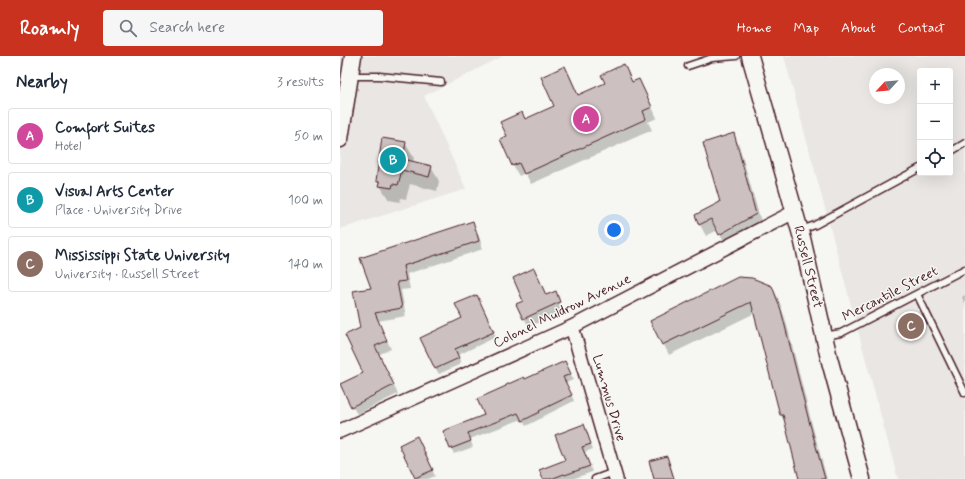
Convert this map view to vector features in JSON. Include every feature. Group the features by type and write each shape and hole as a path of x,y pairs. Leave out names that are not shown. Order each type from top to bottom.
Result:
{"street":[{"path":"340,140 345,76 353,56"},
{"name":"Russell Street","path":"750,56 799,230 824,336 862,479"},
{"name":"Colonel Muldrow Avenue","path":"340,431 572,327 794,212"},
{"name":"Lummus Drive","path":"572,327 615,475"}],"lane":[{"path":"688,66 712,58 736,56"},
{"path":"345,76 380,76 441,82"},
{"path":"953,150 965,143"},
{"path":"799,230 815,225 917,170"},
{"name":"Mercantile Street","path":"824,336 841,333 965,269"},
{"path":"917,294 965,393"},
{"path":"595,479 615,475"}],"shaded area":[{"path":"340,56 503,56 424,96 466,189 340,229"},
{"path":"784,56 965,56 965,479 898,479"}],"building":[{"path":"624,64 632,82 639,79 652,107 643,111 646,119 524,174 519,163 512,166 500,139 507,136 500,122 522,112 525,119 554,106 541,77 565,66 578,95 605,83 601,75"},
{"path":"734,133 756,214 719,235 711,219 699,225 695,215 720,202 703,143"},
{"path":"382,138 406,142 403,159 432,166 429,177 402,170 398,185 393,184 392,188 379,186 380,182 376,181"},
{"path":"473,221 479,241 403,266 406,281 397,282 402,308 375,313 387,341 375,346 394,385 351,407 340,384 363,373 345,335 360,328 353,291 371,288 360,258"},
{"path":"534,268 546,295 556,291 560,302 523,319 516,304 523,301 513,278"},
{"path":"738,277 752,278 772,286 781,310 825,479 799,479 783,415 780,415 751,302 662,345 650,321"},
{"path":"477,295 494,332 455,349 459,358 435,369 420,338 462,318 455,304"},
{"path":"565,361 571,374 563,377 572,395 522,421 518,413 468,433 471,441 450,449 443,431 484,415 477,399 524,377 525,379"},
{"path":"584,424 591,444 582,447 590,466 551,479 543,479 539,470 565,460 555,435"},
{"path":"417,436 433,470 415,478 399,445"},
{"path":"667,456 674,479 654,479 649,461"}],"place":[{"name":"Comfort Suites","path":"586,119"},
{"name":"Visual Arts Center","path":"393,160"},
{"name":"Mississippi State University","path":"911,326"}]}
